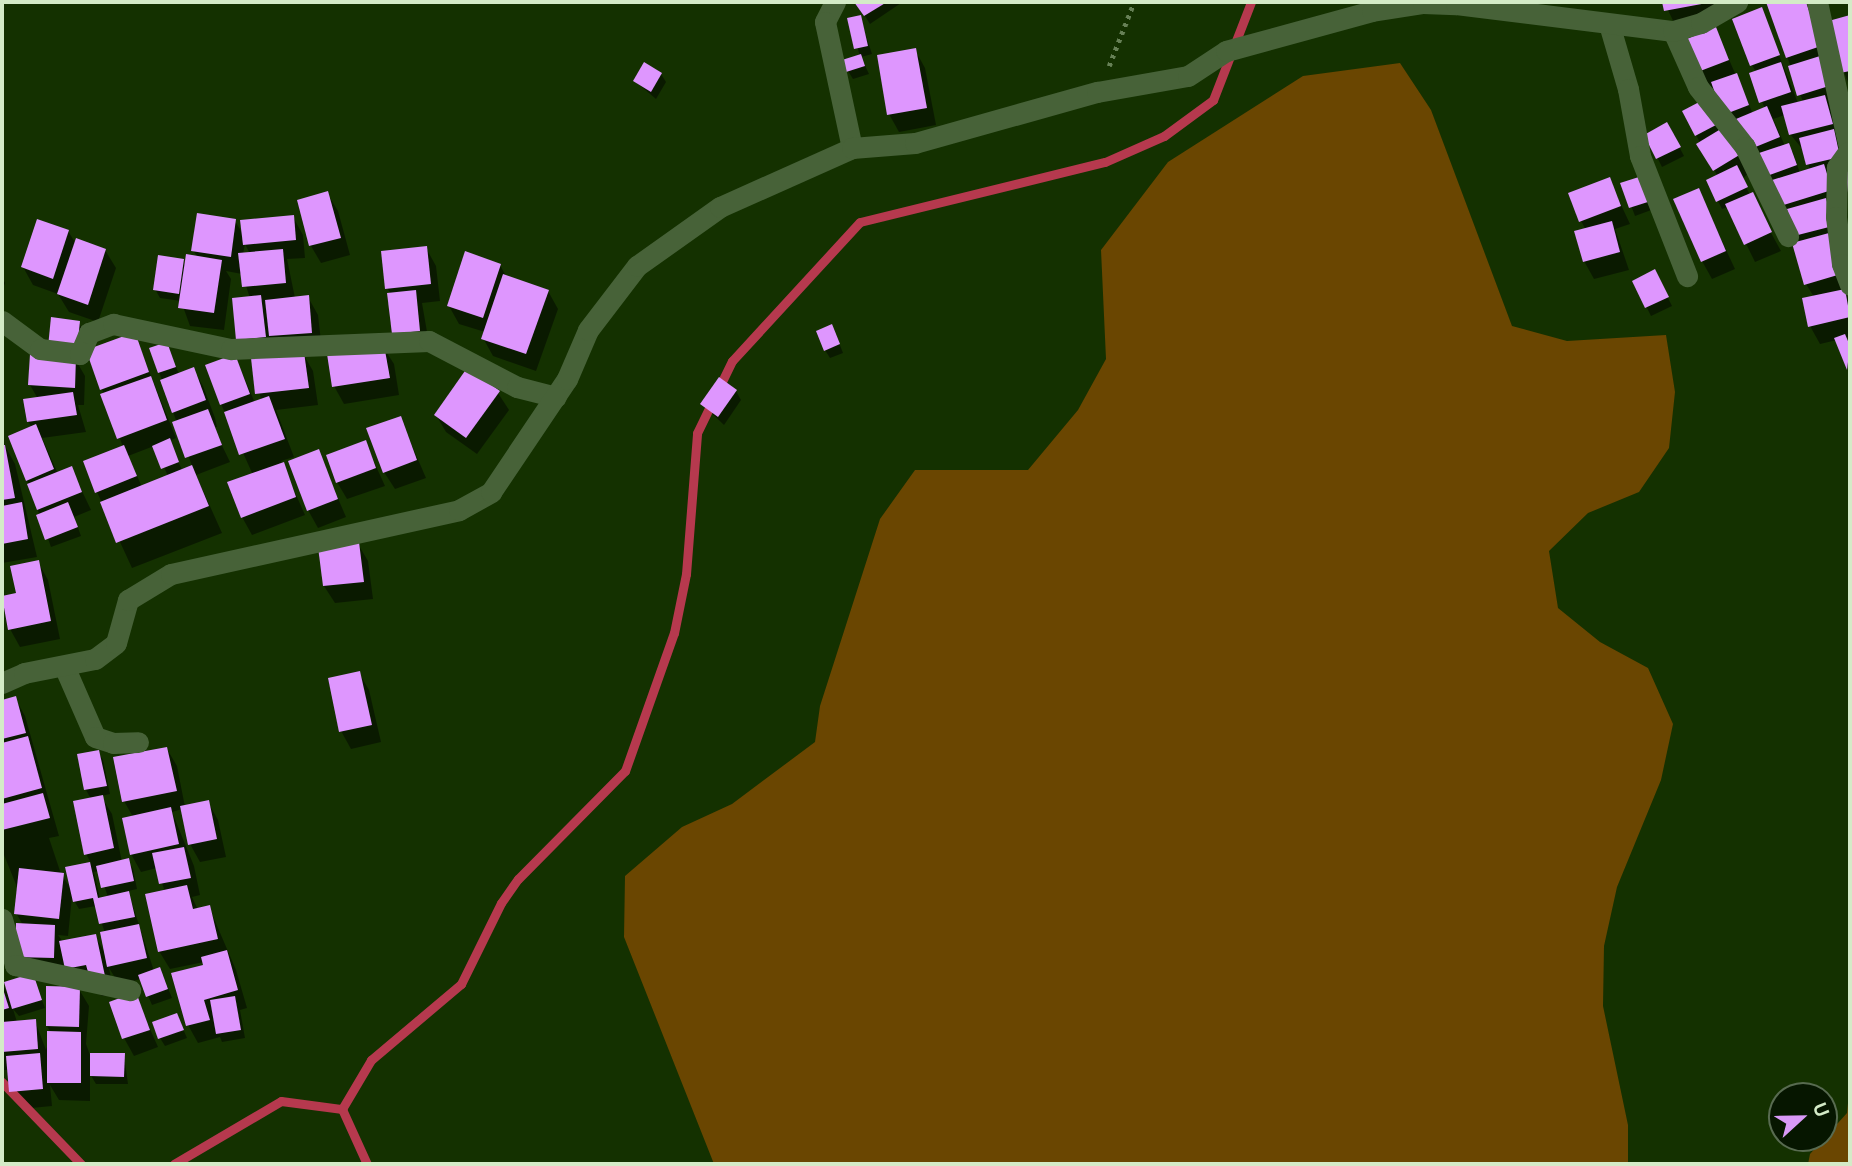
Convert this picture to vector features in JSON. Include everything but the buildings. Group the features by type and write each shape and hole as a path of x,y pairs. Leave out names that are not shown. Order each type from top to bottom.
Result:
{"street":[{"path":"835,2 825,22 852,148"},
{"path":"2,683 24,673 95,659 116,643 128,600 171,574 459,510 491,492 556,397 588,330 637,266 720,207 852,148 915,143 1097,92 1188,76 1226,51 1372,10 1423,3 1673,31 1701,23 1737,2"},
{"path":"1817,2 1849,152 1837,167 1836,217 1842,264 1850,285"},
{"path":"1609,24 1628,89 1640,156 1687,276"},
{"path":"1673,31 1698,87 1745,147 1788,236"},
{"path":"2,321 40,349 80,354 89,333 113,324 224,348 429,341 517,387 556,397"},
{"path":"64,666 95,737 113,743 138,742"},
{"path":"2,919 8,965 131,990"}],"path":[{"path":"1097,92 1134,2"}],"shaded area":[{"path":"1400,63 1431,110 1512,326 1567,341 1666,335 1675,392 1669,448 1639,492 1588,513 1549,551 1558,608 1600,642 1648,668 1673,724 1661,780 1617,887 1604,946 1603,1006 1628,1125 1628,1164 714,1164 624,937 625,876 682,827 732,804 815,742 820,706 880,519 915,470 1028,470 1078,410 1106,359 1101,250 1168,162 1303,76"},
{"path":"1850,1083 1850,1164 1808,1164 1812,1152 1838,1152 1838,1123 1847,1113"}],"waterway":[{"path":"342,1109 371,1060 461,984 501,903 518,879 625,771 674,633 686,574 697,433 732,361 860,222 1105,162 1164,136 1213,100 1251,2"},
{"path":"2,1082 81,1164"},
{"path":"174,1164 281,1101 342,1109"},
{"path":"342,1109 367,1164"}]}
